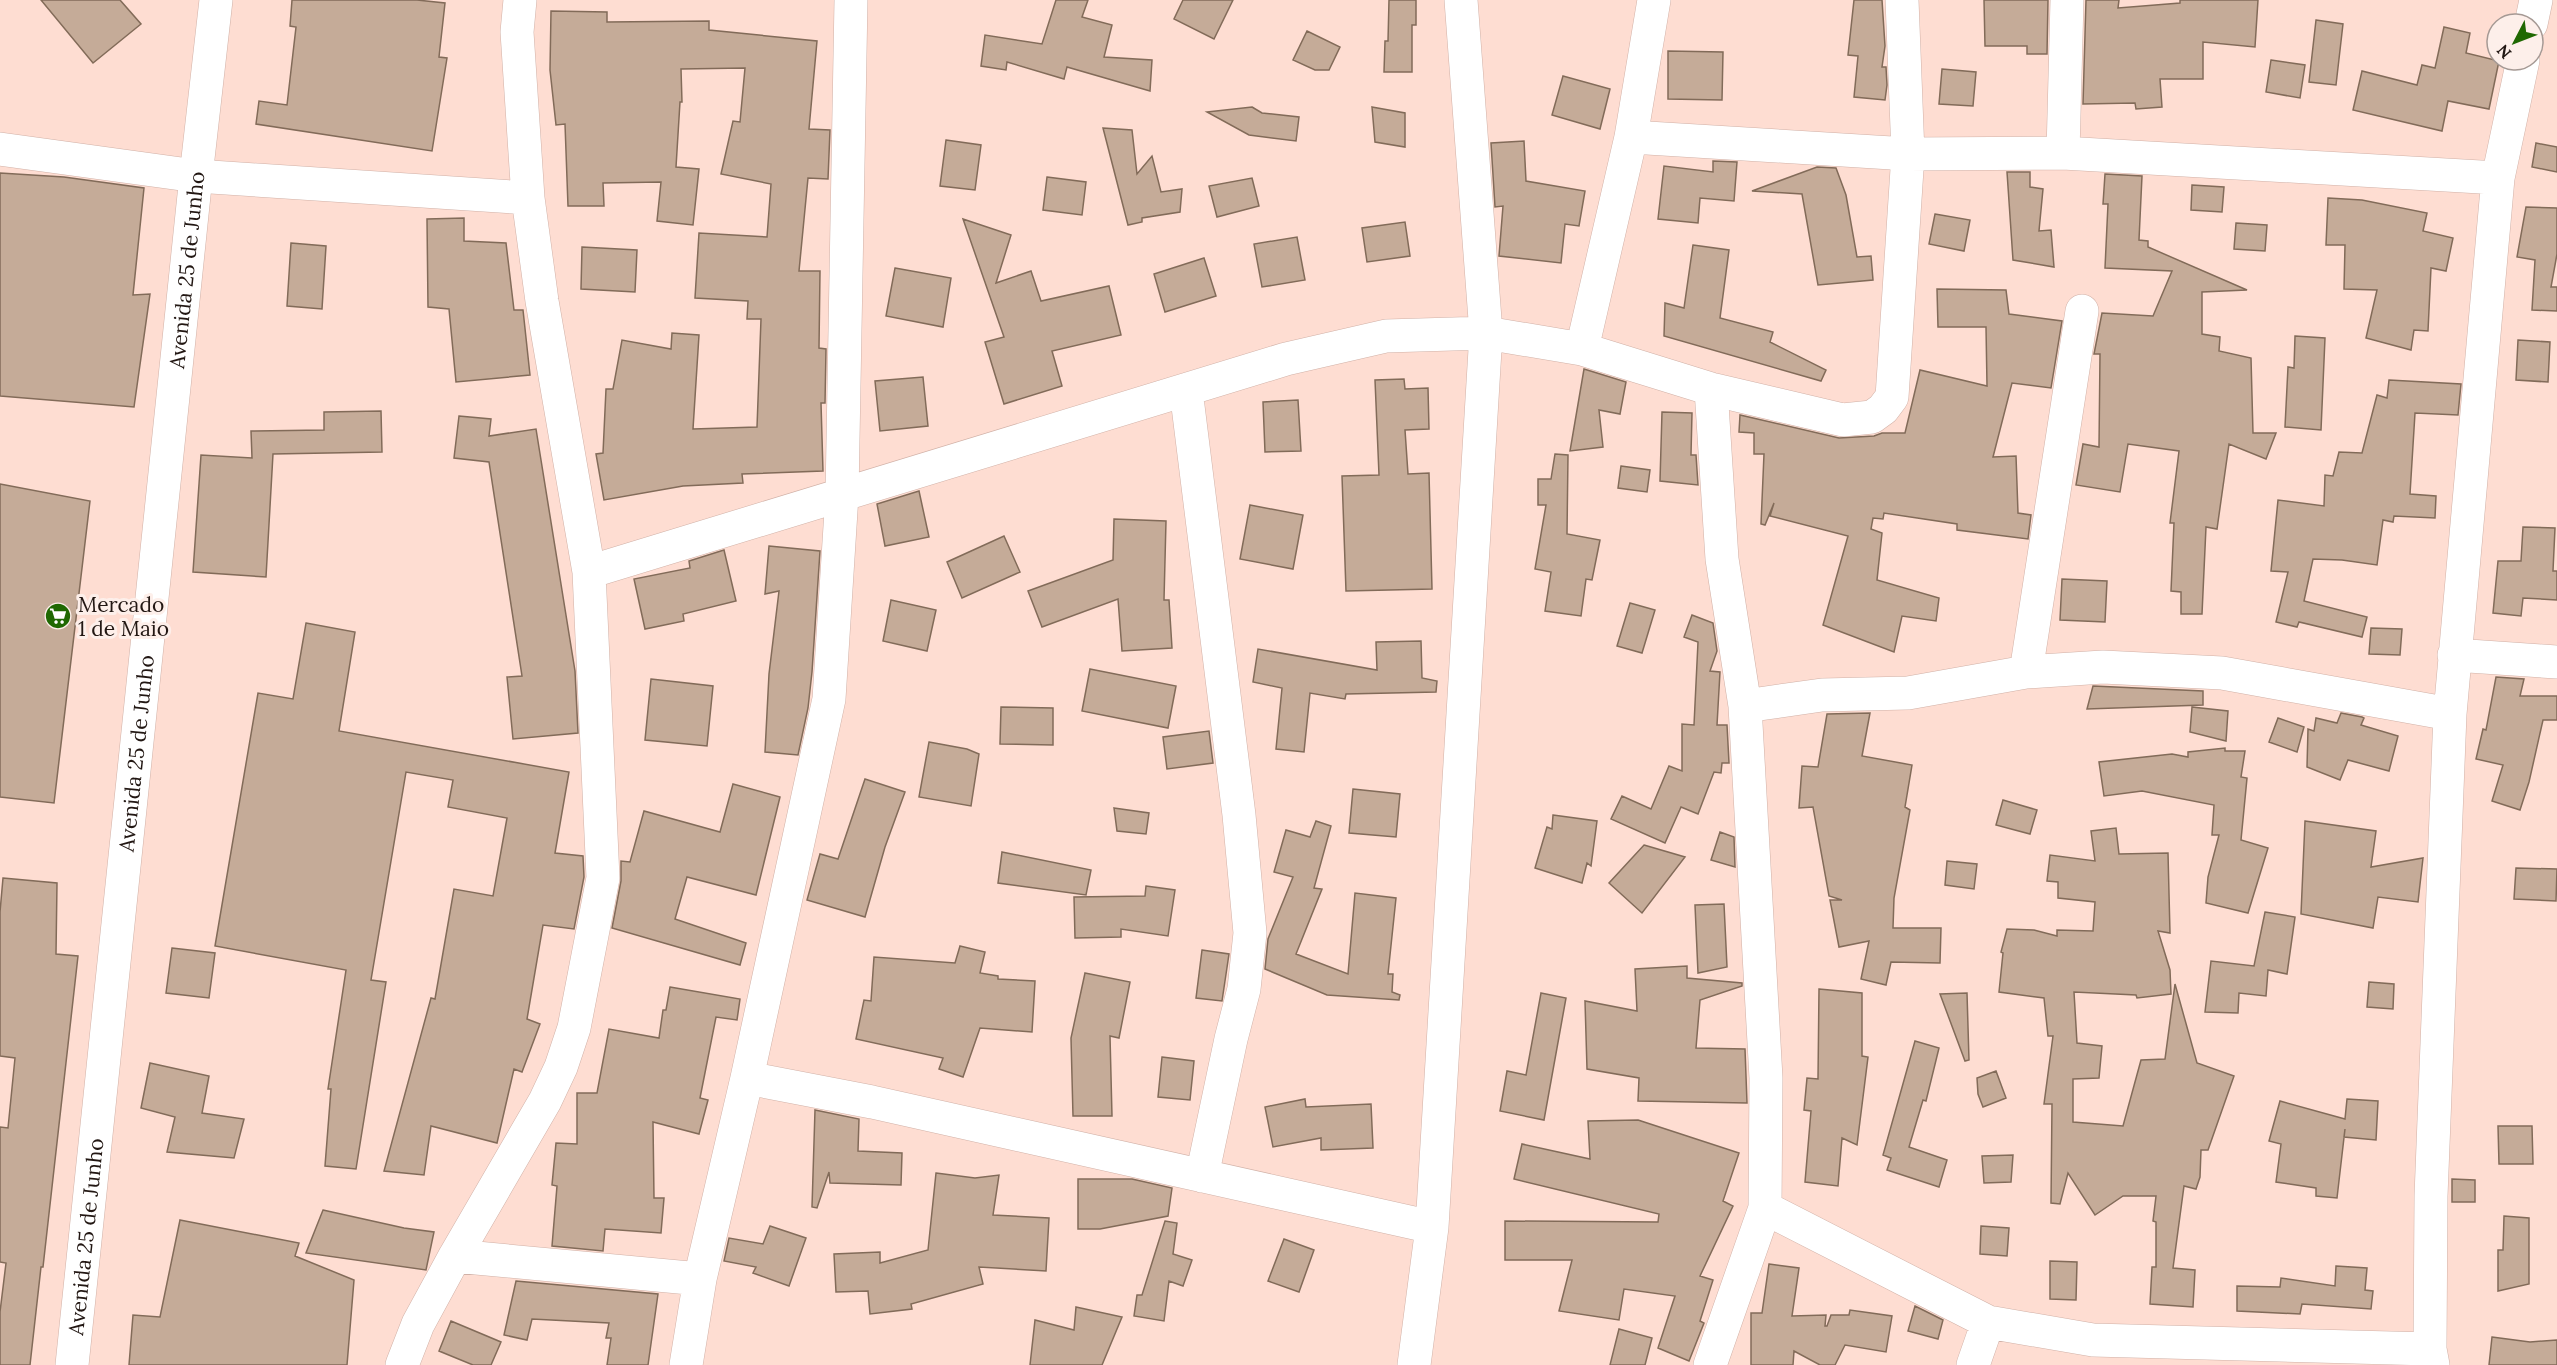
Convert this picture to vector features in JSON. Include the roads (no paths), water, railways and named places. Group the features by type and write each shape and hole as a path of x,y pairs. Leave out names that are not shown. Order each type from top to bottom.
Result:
{"street":[{"name":"Avenida 25 de Junho","path":"72,1365 216,0"},
{"path":"402,1365 418,1324 545,1101 561,1067 574,1028 603,878 589,572 542,301 528,198 517,32 520,0"},
{"path":"686,1365 700,1279 747,1078 829,699 842,495 851,0"},
{"path":"1414,1365 1432,1227 1486,333 1461,0"},
{"path":"1582,349 1631,136 1654,0"},
{"path":"589,572 1286,359 1386,336 1486,333 1582,349 1711,389 1843,420 1872,417 1883,409 1892,397 1908,154 1902,0"},
{"path":"2063,153 2067,0"},
{"path":"1765,1208 1988,1322 2093,1340 2431,1357 2431,1196 2454,655 2498,178 2520,72"},
{"path":"1631,136 1908,154 2063,153 2498,178"},
{"path":"0,148 196,176 528,198"},
{"path":"2026,672 2082,311"},
{"path":"1710,1365 1765,1208 1766,1078 1744,706 1722,559 1711,389"},
{"path":"1186,390 1239,815 1250,933 1244,989 1202,1176"},
{"path":"2454,655 2557,662"},
{"path":"1744,706 1822,695 1908,693 2026,672 2103,667 2222,673 2450,714"},
{"path":"747,1078 872,1102 1432,1227"},
{"path":"455,1256 700,1279"},
{"path":"1973,1365 1988,1322"}],"place":[{"name":"Mercado 1 de Maio","path":"58,616"}]}
